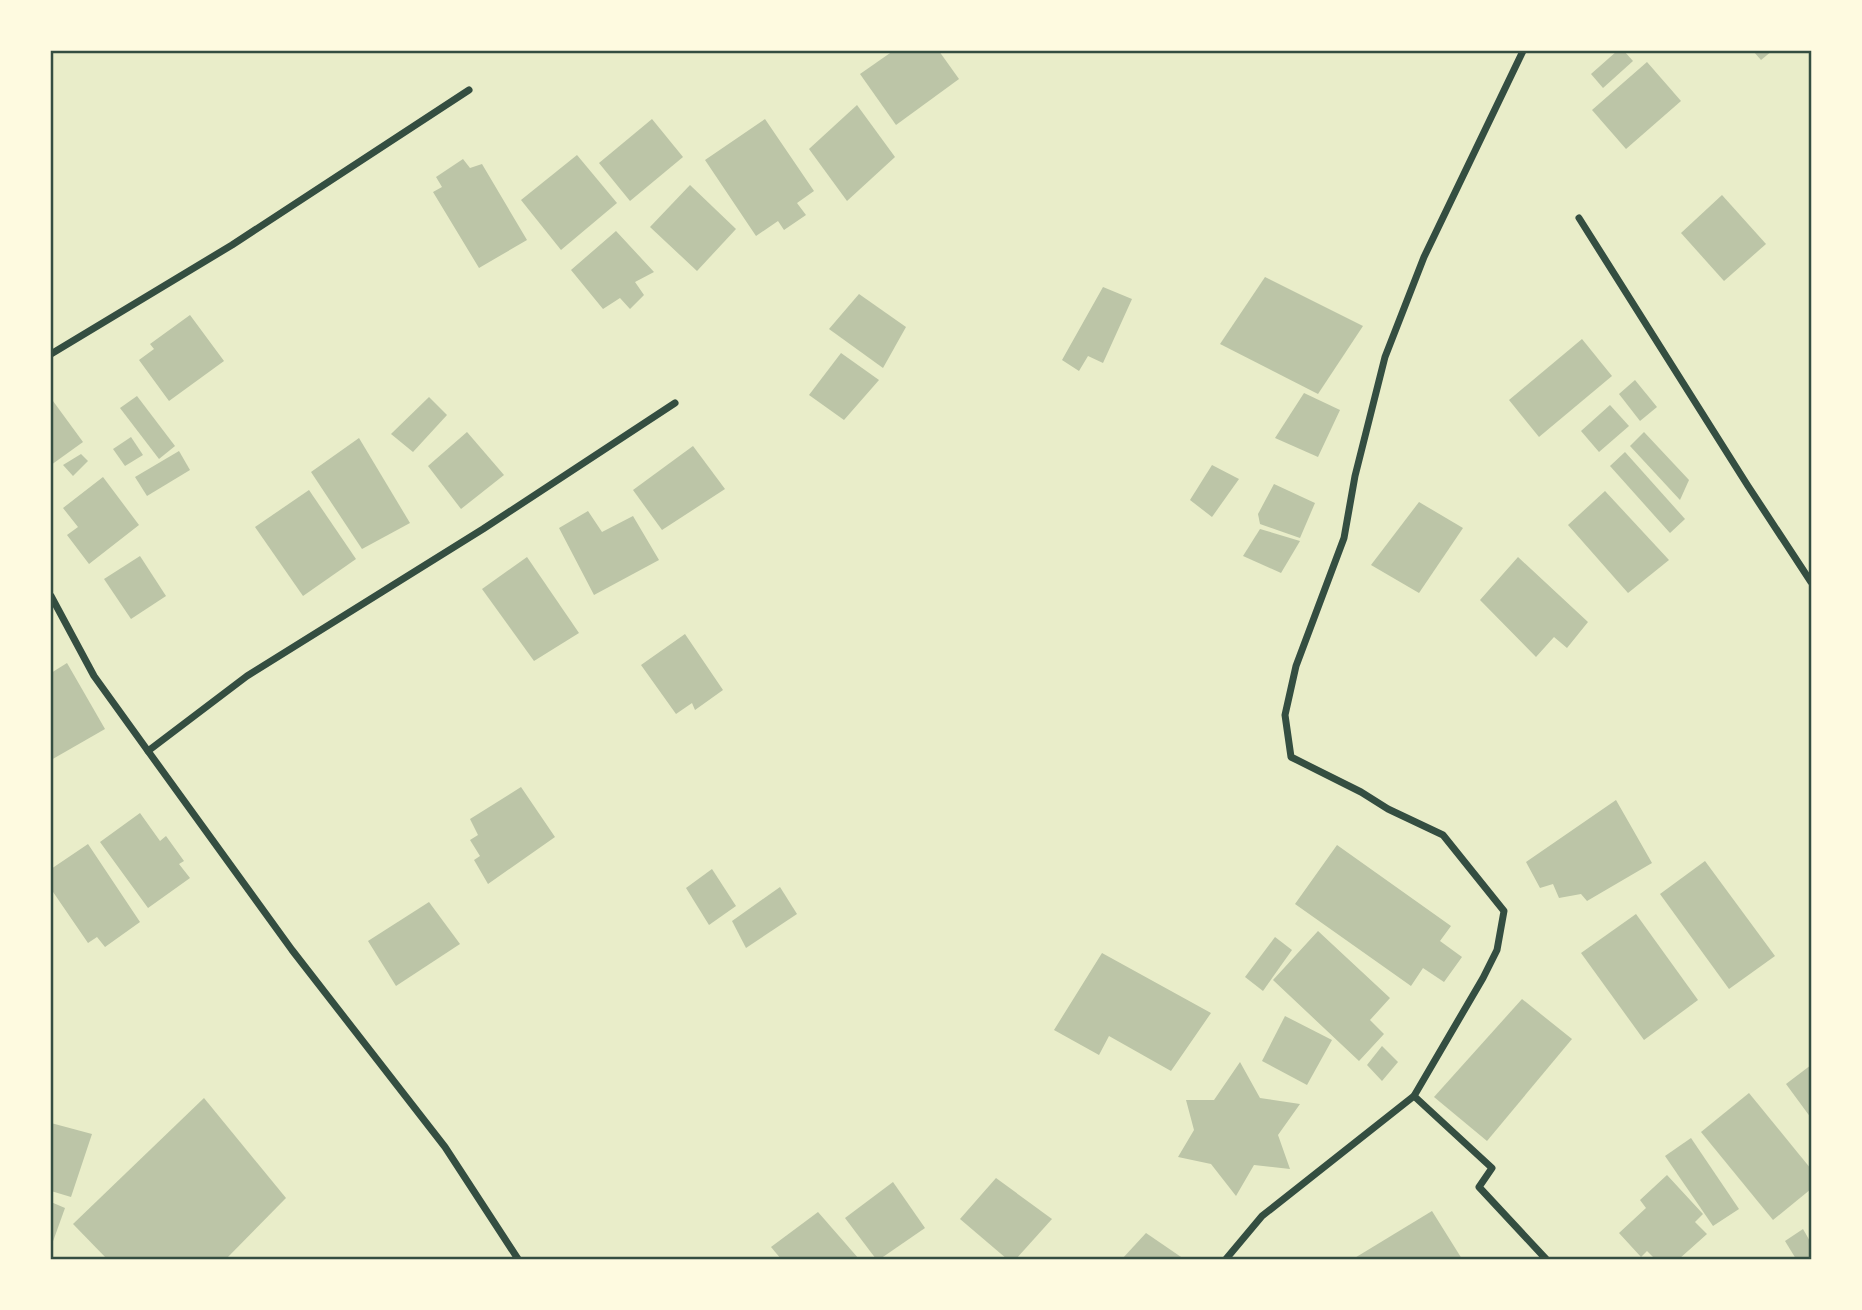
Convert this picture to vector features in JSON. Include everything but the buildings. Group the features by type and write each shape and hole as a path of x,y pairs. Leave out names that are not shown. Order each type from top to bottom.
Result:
{"street":[{"path":"1226,1259 1262,1216 1414,1096 1497,950 1504,911 1443,835 1388,809 1292,757 1285,715 1296,666 1344,538 1355,476 1385,357 1424,257 1523,51"},
{"path":"51,354 232,245 469,90"},
{"path":"1579,218 1811,582"},
{"path":"148,751 247,676 483,529 675,403"},
{"path":"51,596 94,676 292,950 446,1147 518,1259"},
{"path":"1414,1096 1492,1168 1479,1187 1546,1259"}]}
